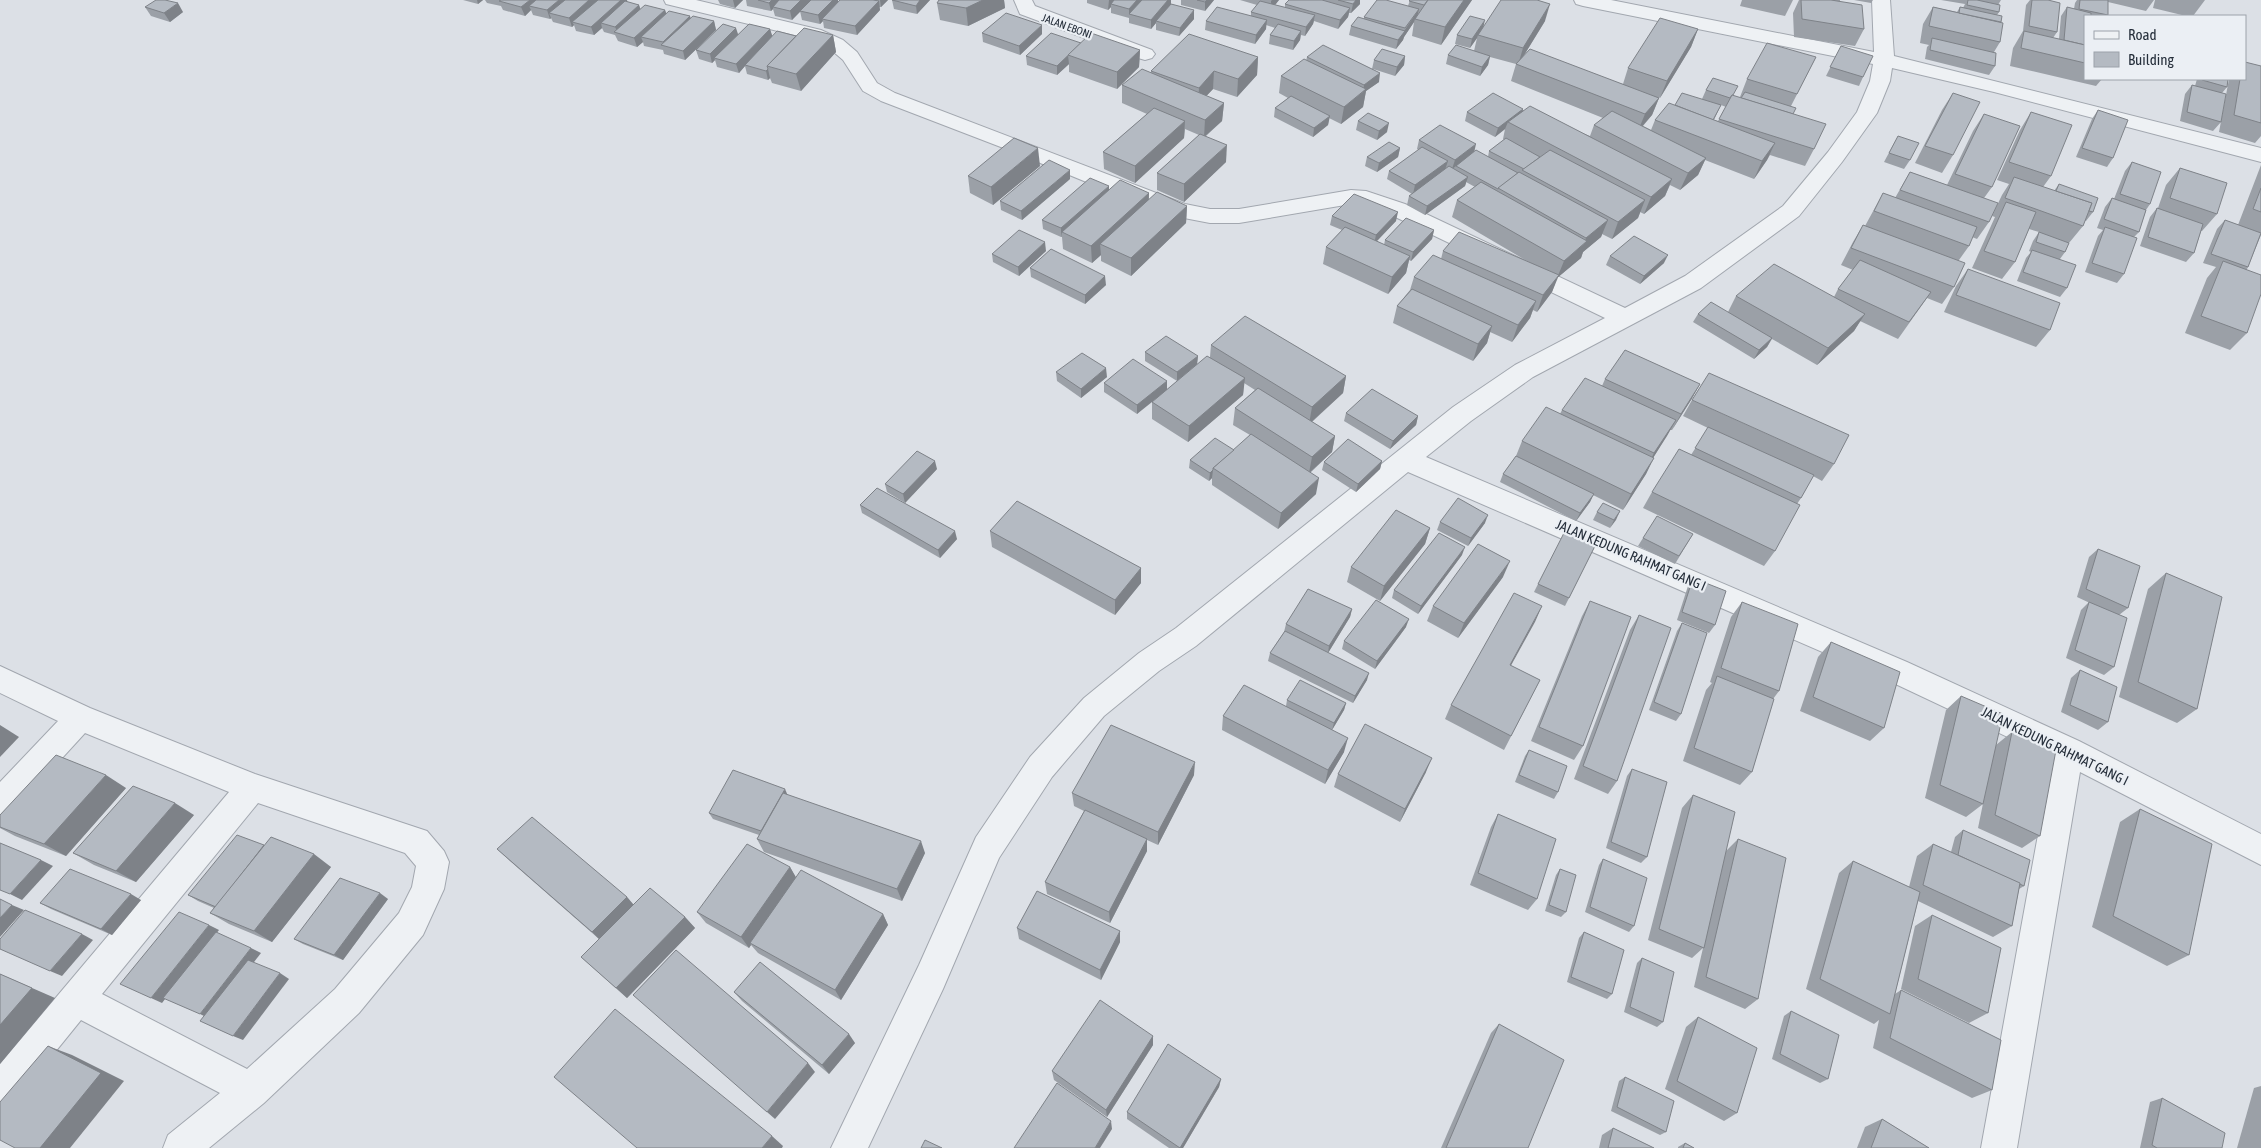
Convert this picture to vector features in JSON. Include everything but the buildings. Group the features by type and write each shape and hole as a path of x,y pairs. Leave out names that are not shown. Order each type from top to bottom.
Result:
{"street":[{"path":"674,0 814,34 836,44 850,56 870,87 888,97 1014,144 1160,204 1210,216 1238,216 1331,200 1366,198 1397,210 1624,317"},
{"path":"1584,0 1884,60 1998,87 2261,156"},
{"path":"849,1148 930,977 986,848 1041,767 1094,707 1149,662 1209,618 1462,414 1524,371 1693,282 1791,210 1835,157 1867,113 1880,81 1884,60 1881,0"},
{"name":"JALAN EBONI","path":"1023,1 1027,10 1045,18 1145,54"},
{"name":"JALAN KEDUNG RAHMAT GANG I","path":"1404,459 1729,597 1897,671 2068,751 2261,850"},
{"path":"0,679 80,717 252,786 416,842 432,862 428,888 411,924 347,1000 251,1090 181,1148"},
{"path":"0,804 80,717"},
{"path":"1999,1148 2068,751"},
{"path":"0,1091 252,786"},
{"path":"76,999 251,1090"}]}
